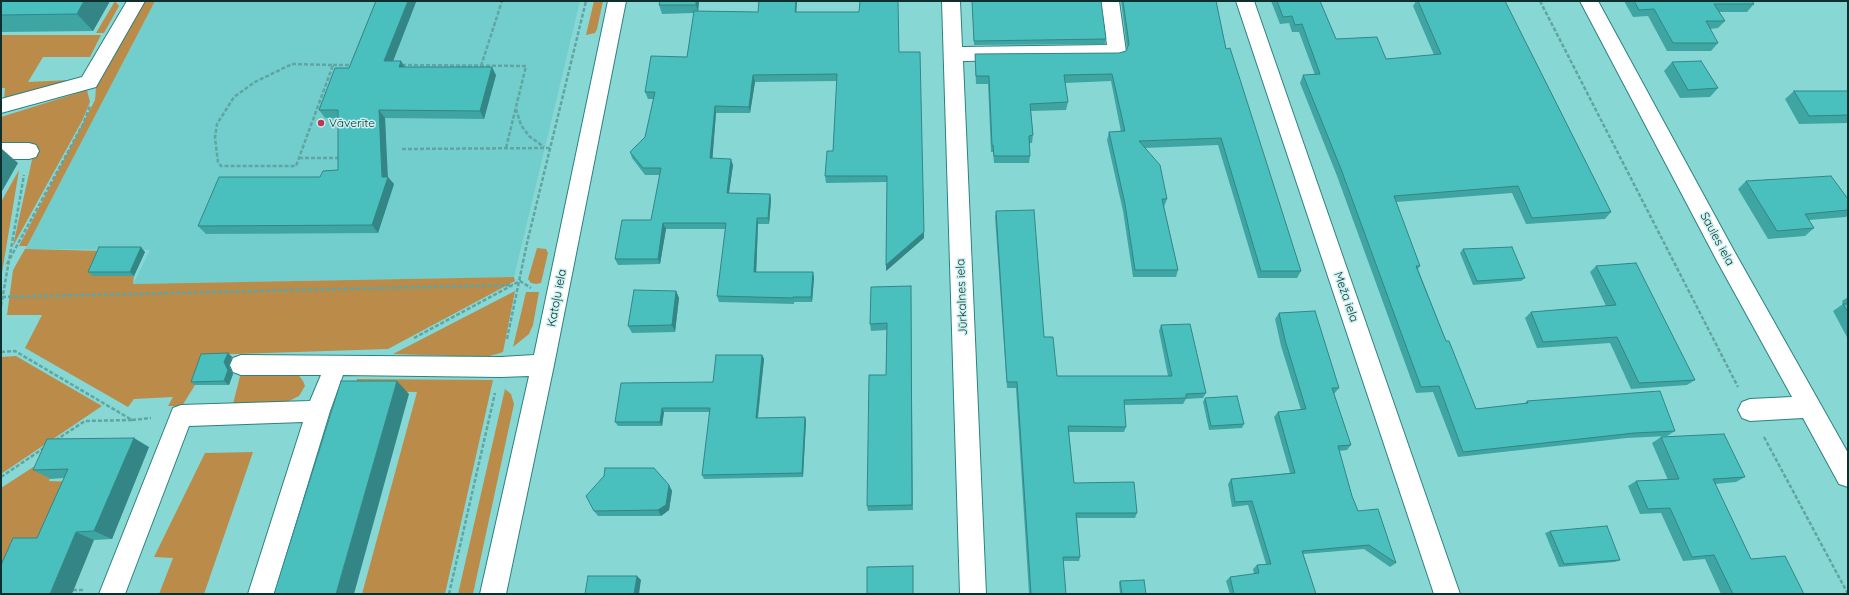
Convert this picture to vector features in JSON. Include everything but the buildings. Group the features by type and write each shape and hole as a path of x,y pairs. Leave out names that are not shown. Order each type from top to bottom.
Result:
{"street":[{"path":"1,106 89,82 136,1"},
{"name":"Katoļu iela","path":"493,594 543,365 617,1"},
{"name":"Jūrkalnes iela","path":"951,1 973,594"},
{"path":"953,54 1117,52 1110,1"},
{"name":"Meža iela","path":"1245,1 1447,594"},
{"name":"Saules iela","path":"1589,1 1720,245 1848,476"},
{"path":"1,151 29,151"},
{"path":"241,365 501,367 543,365"},
{"path":"261,594 318,411 336,365"},
{"path":"1750,410 1809,406"},
{"path":"112,594 181,416 318,411"}],"path":[{"path":"481,66 502,1"},
{"path":"449,594 501,367 527,243 586,1"},
{"path":"1540,1 1750,410 1848,594"},
{"path":"334,65 296,166 221,166 218,162 215,138 217,124 234,97 254,82 292,64 357,65"},
{"path":"396,65 526,66 506,148"},
{"path":"7,264 83,124 92,100 89,82"},
{"path":"516,109 521,125 529,136 546,148"},
{"path":"402,149 550,148"},
{"path":"1,306 7,264 29,151"},
{"path":"299,158 348,159"},
{"path":"412,340 520,281"},
{"path":"520,281 535,290"},
{"path":"2,297 513,285"},
{"path":"1,352 15,351 132,420 85,421 53,442"},
{"path":"1,477 46,447"}],"shaded area":[{"path":"115,1 119,6 104,33 96,33"},
{"path":"143,1 155,1 27,246 19,246 95,100 96,87"},
{"name":"Vāverīte","path":"155,1 580,1 514,277 133,284 150,250 25,249"},
{"path":"594,1 603,1 597,29 595,33 586,35"},
{"path":"1,35 101,35 90,57 43,57 28,82 70,80 69,83 4,100 5,88 1,88"},
{"path":"87,90 90,102 82,121 13,246 35,146 1,144 1,117"},
{"path":"19,170 1,279 1,202"},
{"path":"537,248 546,249 548,253 541,283 536,284 531,283 528,279"},
{"path":"25,249 104,251 93,275 134,276 133,284 514,277 515,281 388,349 205,355 195,385 182,406 168,406 173,397 134,399 128,407 25,348 42,315 7,315 13,270"},
{"path":"515,291 503,352 485,357 393,354"},
{"path":"526,292 539,292 533,325 529,334 513,347"},
{"path":"16,356 102,406 1,474 1,357"},
{"path":"298,374 305,386 299,396 289,401 233,404 240,376"},
{"path":"357,379 493,380 445,594 362,594 417,392 353,391"},
{"path":"505,389 511,394 514,404 473,594 458,594"},
{"path":"61,449 49,481 81,482 1,594 1,488"},
{"path":"253,452 204,594 159,594 173,558 154,557 205,453"}],"place":[{"name":"Vāverīte","path":"321,123"}]}
